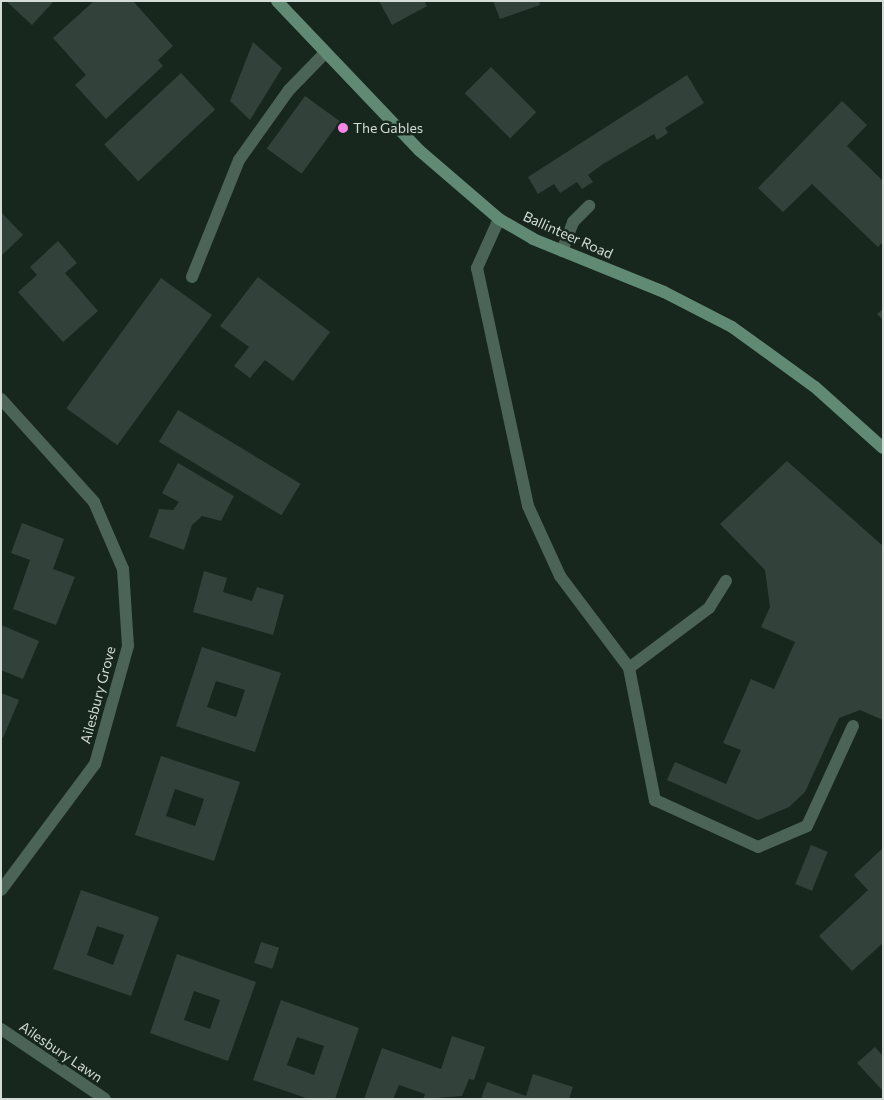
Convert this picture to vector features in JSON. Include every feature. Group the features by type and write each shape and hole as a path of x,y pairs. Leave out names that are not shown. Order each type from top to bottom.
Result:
{"street":[{"name":"Ballinteer Road","path":"277,1 324,53 447,177 499,219 562,251 664,292 732,327 815,387 883,448"},
{"path":"192,276 239,160 289,90 324,53"},
{"path":"562,251 573,222 589,206"},
{"path":"499,219 477,268 528,506 560,576 629,668 655,800 758,847 807,826 853,726"},
{"name":"Ailesbury Grove","path":"1,399 94,502 123,568 128,646 95,764 1,890"},
{"path":"629,668 709,608 726,581"},
{"name":"Ailesbury Lawn","path":"1,1029 105,1099"}],"building":[{"path":"6,1 54,1 32,25"},
{"path":"94,1 133,1 173,46 158,60 163,66 106,119 75,85 86,75 53,38"},
{"path":"379,1 424,1 427,6 392,25"},
{"path":"493,1 539,1 540,5 500,19"},
{"path":"253,42 282,68 250,120 230,101"},
{"path":"491,67 536,112 510,138 465,93"},
{"path":"181,73 215,110 138,181 104,145"},
{"path":"687,75 704,103 665,128 668,133 657,140 654,134 603,164 588,175 593,182 582,189 577,182 560,193 554,184 538,194 528,177"},
{"path":"305,96 340,121 302,174 267,149"},
{"path":"842,101 867,125 847,146 883,181 883,242 878,247 812,184 783,212 758,188"},
{"path":"1,212 23,235 1,256"},
{"path":"58,241 77,263 65,273 98,311 63,342 18,292 37,275 30,267"},
{"path":"258,277 330,332 293,381 265,360 250,378 234,366 249,347 220,326"},
{"path":"161,278 212,315 117,445 66,408"},
{"path":"883,309 883,320 877,314"},
{"path":"178,410 301,484 282,515 159,442"},
{"path":"787,461 883,546 883,720 860,710 839,718 805,792 789,807 758,820 667,780 675,762 726,784 741,750 723,743 751,679 774,689 795,642 761,627 770,607 765,570 720,524"},
{"path":"178,463 234,496 221,521 202,516 192,525 184,550 149,537 159,509 173,510 179,502 162,493"},
{"path":"22,523 64,539 53,569 75,577 56,625 13,609 30,560 11,553"},
{"path":"204,571 227,578 223,592 252,601 257,587 284,595 273,635 193,612"},
{"path":"1,625 39,641 23,679 1,670"},
{"path":"202,647 281,673 255,752 176,726","holes":["216,681 245,690 236,717 207,707"]},
{"path":"1,693 19,700 3,738 1,737"},
{"path":"161,756 240,782 214,861 135,835","holes":["175,789 204,799 195,826 166,816"]},
{"path":"811,845 828,852 812,891 795,884"},
{"path":"883,848 883,943 852,971 819,936 868,890 854,875"},
{"path":"81,890 159,917 131,996 53,969","holes":["97,926 124,935 113,965 87,955"]},
{"path":"261,942 279,948 272,969 254,963"},
{"path":"177,954 256,982 228,1061 150,1033","holes":["194,991 220,1000 210,1029 184,1020"]},
{"path":"281,1000 359,1028 335,1099 309,1099 253,1080","holes":["297,1037 324,1046 314,1075 287,1065"]},
{"path":"452,1036 485,1047 474,1080 469,1079 462,1096 423,1099 425,1094 399,1085 393,1099 364,1099 382,1048 441,1069"},
{"path":"875,1047 883,1056 883,1091 857,1063"},
{"path":"533,1074 573,1087 569,1099 481,1099 487,1082 526,1096"}],"place":[{"name":"The Gables","path":"343,128"}]}
